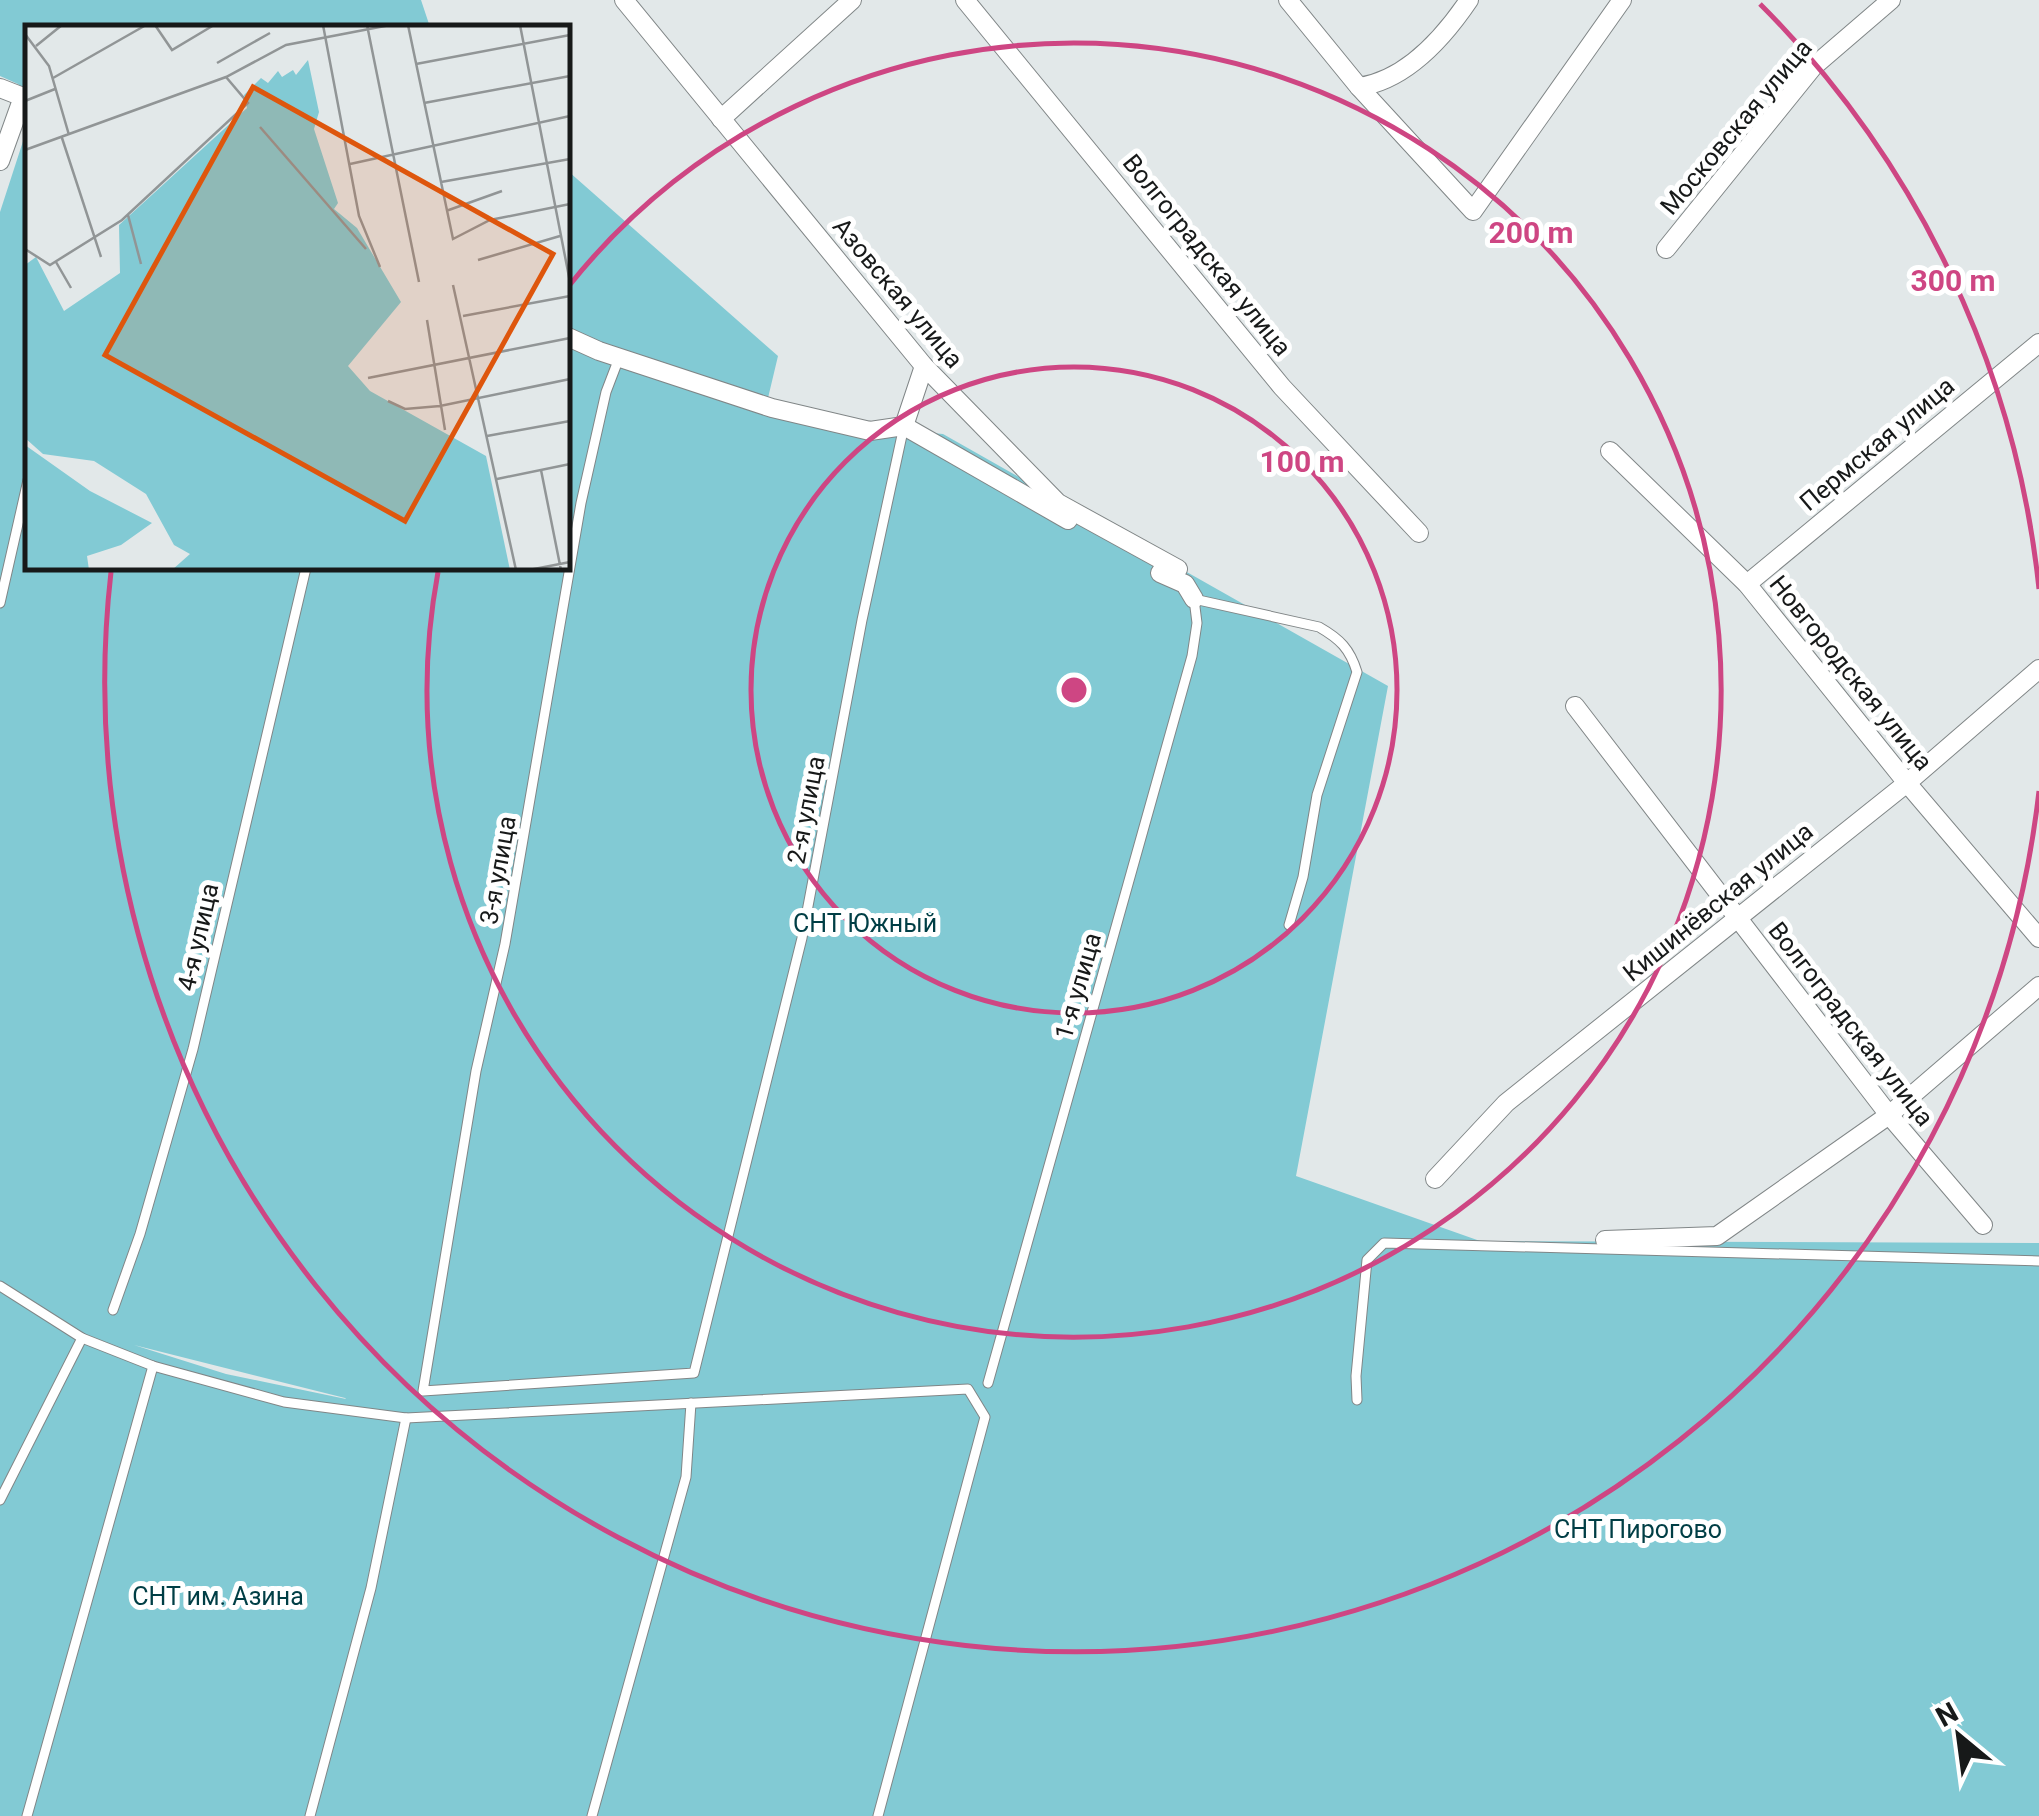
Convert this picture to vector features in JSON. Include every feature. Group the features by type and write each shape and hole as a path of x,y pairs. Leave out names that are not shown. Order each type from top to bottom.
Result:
{"street":[{"name":"Азовская улица","path":"624,0 924,366 1058,503 1178,569"},
{"path":"721,119 852,0"},
{"name":"Волгоградская улица","path":"965,0 1282,386 1419,533"},
{"path":"1288,0 1359,87 1473,212 1622,0"},
{"path":"1359,87 1372,85 1404,68 1447,32 1469,0"},
{"name":"Московская улица","path":"1666,249 1813,68 1891,0"},
{"path":"0,88 23,96 0,161"},
{"path":"570,338 619,358 788,412 870,431 904,426 1184,584 1194,599"},
{"name":"Пермская улица","path":"1747,584 2039,343"},
{"path":"904,426 924,366"},
{"name":"Новгородская улица","path":"1610,452 1747,584 1907,783 2039,938"},
{"name":"Кишинёвская улица","path":"1435,1179 1506,1103 1907,783 2039,670"},
{"name":"Волгоградская улица","path":"1576,706 1736,920 1889,1115 1983,1225"},
{"path":"1605,1240 1716,1236 1889,1115 2039,986"}],"lane":[{"name":"3-я улица","path":"570,567 606,392 619,358"},
{"name":"2-я улица","path":"694,1373 802,938 862,620 904,426"},
{"path":"0,603 25,493"},
{"name":"4-я улица","path":"112,1310 140,1234 193,1048 306,570"},
{"name":"3-я улица","path":"569,570 505,944 476,1071 423,1391 694,1373"},
{"path":"1194,599 1320,627 1351,652 1356,672 1317,795 1304,877 1289,925"},
{"name":"1-я улица","path":"988,1383 1192,656 1197,624 1194,599"},
{"path":"1357,1400 1367,1260 1384,1244 2039,1260"},
{"path":"0,1286 82,1338 152,1366 284,1402 406,1418 968,1389 985,1417 878,1816"},
{"path":"0,1500 82,1338"},
{"path":"27,1816 152,1366"},
{"path":"592,1816 686,1476 691,1403"},
{"path":"310,1816 370,1588 406,1418"}],"green space":[{"path":"0,0 421,0 429,25 25,25 25,92 0,76"},
{"path":"25,135 25,570 570,570 570,173 778,356 768,398 848,425 943,434 1388,686 1296,1176 1480,1241 2039,1243 2039,1816 0,1816 0,212","holes":["134,1345 346,1399 226,1374"]}],"park label":[{"name":"СНТ Южный","path":"865,923"},
{"name":"СНТ Пирогово","path":"1638,1529"},
{"name":"СНТ им. Азина","path":"218,1596"}]}
